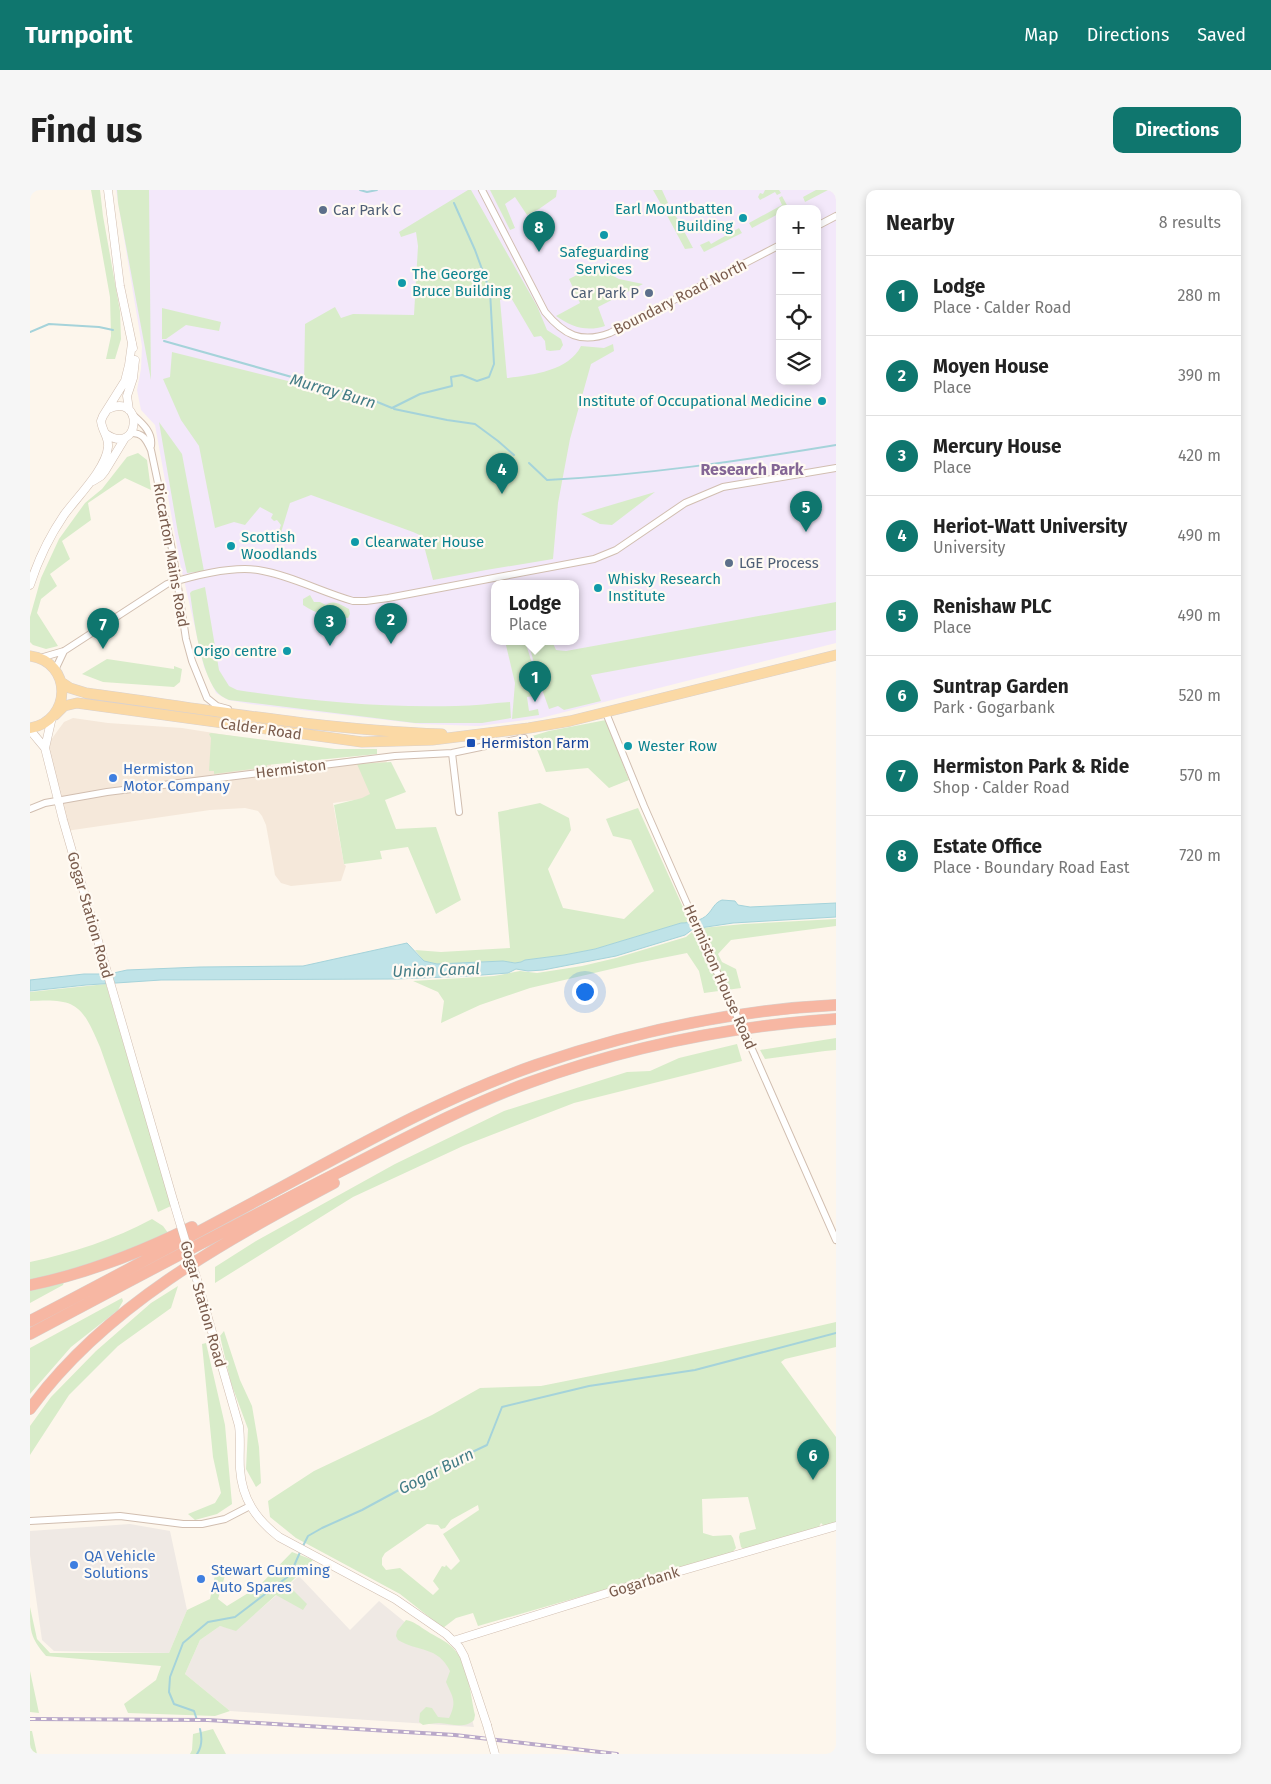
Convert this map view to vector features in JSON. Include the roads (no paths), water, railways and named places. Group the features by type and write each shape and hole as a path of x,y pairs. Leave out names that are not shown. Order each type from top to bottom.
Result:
{"highway":[{"path":"30,1285 66,1277 171,1237 434,1107 536,1065 611,1042 696,1022 793,1007 836,1005"},
{"path":"30,1334 421,1130 528,1083 654,1046 721,1032 791,1022 836,1019"},
{"path":"30,1409 50,1384 82,1350 150,1292 238,1237 356,1171 421,1130"},
{"path":"30,1321 374,1137"}],"main road":[{"name":"Calder Road","path":"30,729 41,725 64,706 77,703 362,742 432,740 570,721 836,654"},
{"path":"35,657 55,670 61,682 62,699 53,716"},
{"name":"Calder Road","path":"61,682 70,688 86,693 253,716 370,730 472,734"}],"street":[{"path":"93,481 105,471 134,423 127,396 133,378 135,357 120,286 108,190"},
{"name":"Boundary Road North","path":"482,190 544,312 554,324 565,332 578,337 597,338 610,333 776,247"},
{"path":"821,224 836,216"},
{"path":"30,585 41,557 56,528 75,501 93,481 107,453 106,434 101,421 125,381 130,364 132,343"},
{"path":"108,409 118,406 125,407 131,412"},
{"name":"Riccarton Mains Road","path":"131,412 147,428 152,441 151,450 178,581 186,639 192,661 207,698 218,706 253,716"},
{"path":"106,434 116,439 138,433 144,436 151,450"},
{"path":"35,657 64,650 168,584 178,581 215,573 256,570 272,573 353,600 366,601 388,598 594,559 616,550 685,503 705,493 723,487 836,468"},
{"path":"55,670 64,650"},
{"name":"Hermiston House Road","path":"606,713 700,935 836,1240"},
{"name":"Gogar Station Road","path":"45,748 53,716"},
{"name":"Gogar Station Road","path":"30,729 45,748 58,800 239,1426 242,1485 250,1506 265,1526 279,1537 395,1599 453,1640 464,1656 495,1754"},
{"name":"Hermiston","path":"30,809 58,800 107,792 395,756 452,753 524,738"},
{"path":"452,753 459,812"},
{"path":"30,1521 120,1516 182,1524 202,1524 225,1519 250,1506"},
{"name":"Gogarbank","path":"453,1640 836,1526"}],"water":[{"name":"Union Canal","path":"722,900 735,901 738,905 750,907 836,903 836,917 733,923 693,929 685,935 616,956 543,970 528,971 516,969 508,973 396,979 161,980 30,991 30,980 84,974 109,974 127,970 303,966 407,943 424,961 437,964 503,961 515,963 595,949 681,923 695,921 705,916 715,904"}],"waterway":[{"name":"Murray Burn","path":"360,190 367,192 377,190"},
{"name":"Murray Burn","path":"164,341 370,399 392,408 420,394 452,386 451,377 462,375 477,381 489,377 494,364 490,291 475,250 454,203"},
{"name":"Murray Burn","path":"30,332 49,324 99,327 113,330"},
{"path":"394,409 475,424 514,455"},
{"path":"529,463 547,480 583,478 692,467 836,445"},
{"name":"Gogar Burn","path":"303,1546 308,1536 322,1528 362,1510 447,1464 487,1445 502,1407 589,1386 695,1370 836,1333"},
{"name":"Gogar Burn","path":"197,1720 194,1711 174,1704 169,1692 170,1677 183,1643 208,1622 235,1617 290,1575 301,1550"},
{"name":"Gogar Burn","path":"197,1754 201,1742 200,1729"}],"railway":[{"path":"30,1719 208,1720 455,1735 617,1754"}],"place":[{"name":"Car Park C","path":"323,210"},
{"name":"Earl Mountbatten Building","path":"743,218"},
{"name":"Safeguarding Services","path":"604,235"},
{"name":"Estate Office","path":"539,252"},
{"name":"The George Bruce Building","path":"402,283"},
{"name":"Car Park P","path":"649,293"},
{"name":"Institute of Occupational Medicine","path":"822,401"},
{"name":"Heriot-Watt University","path":"502,494"},
{"name":"Renishaw PLC","path":"806,532"},
{"name":"Clearwater House","path":"355,542"},
{"name":"Scottish Woodlands","path":"231,546"},
{"name":"LGE Process","path":"729,563"},
{"name":"Whisky Research Institute","path":"598,588"},
{"name":"Moyen House","path":"391,644"},
{"name":"Mercury House","path":"330,646"},
{"name":"Hermiston Park & Ride","path":"103,649"},
{"name":"Origo centre","path":"287,651"},
{"name":"Lodge","path":"535,702"},
{"name":"Hermiston Farm","path":"471,743"},
{"name":"Wester Row","path":"628,746"},
{"name":"Hermiston Motor Company","path":"113,778"},
{"name":"Suntrap Garden","path":"813,1480"},
{"name":"QA Vehicle Solutions","path":"74,1565"},
{"name":"Stewart Cumming Auto Spares","path":"201,1579"}],"district":[{"name":"Research Park","path":"752,469"}]}
